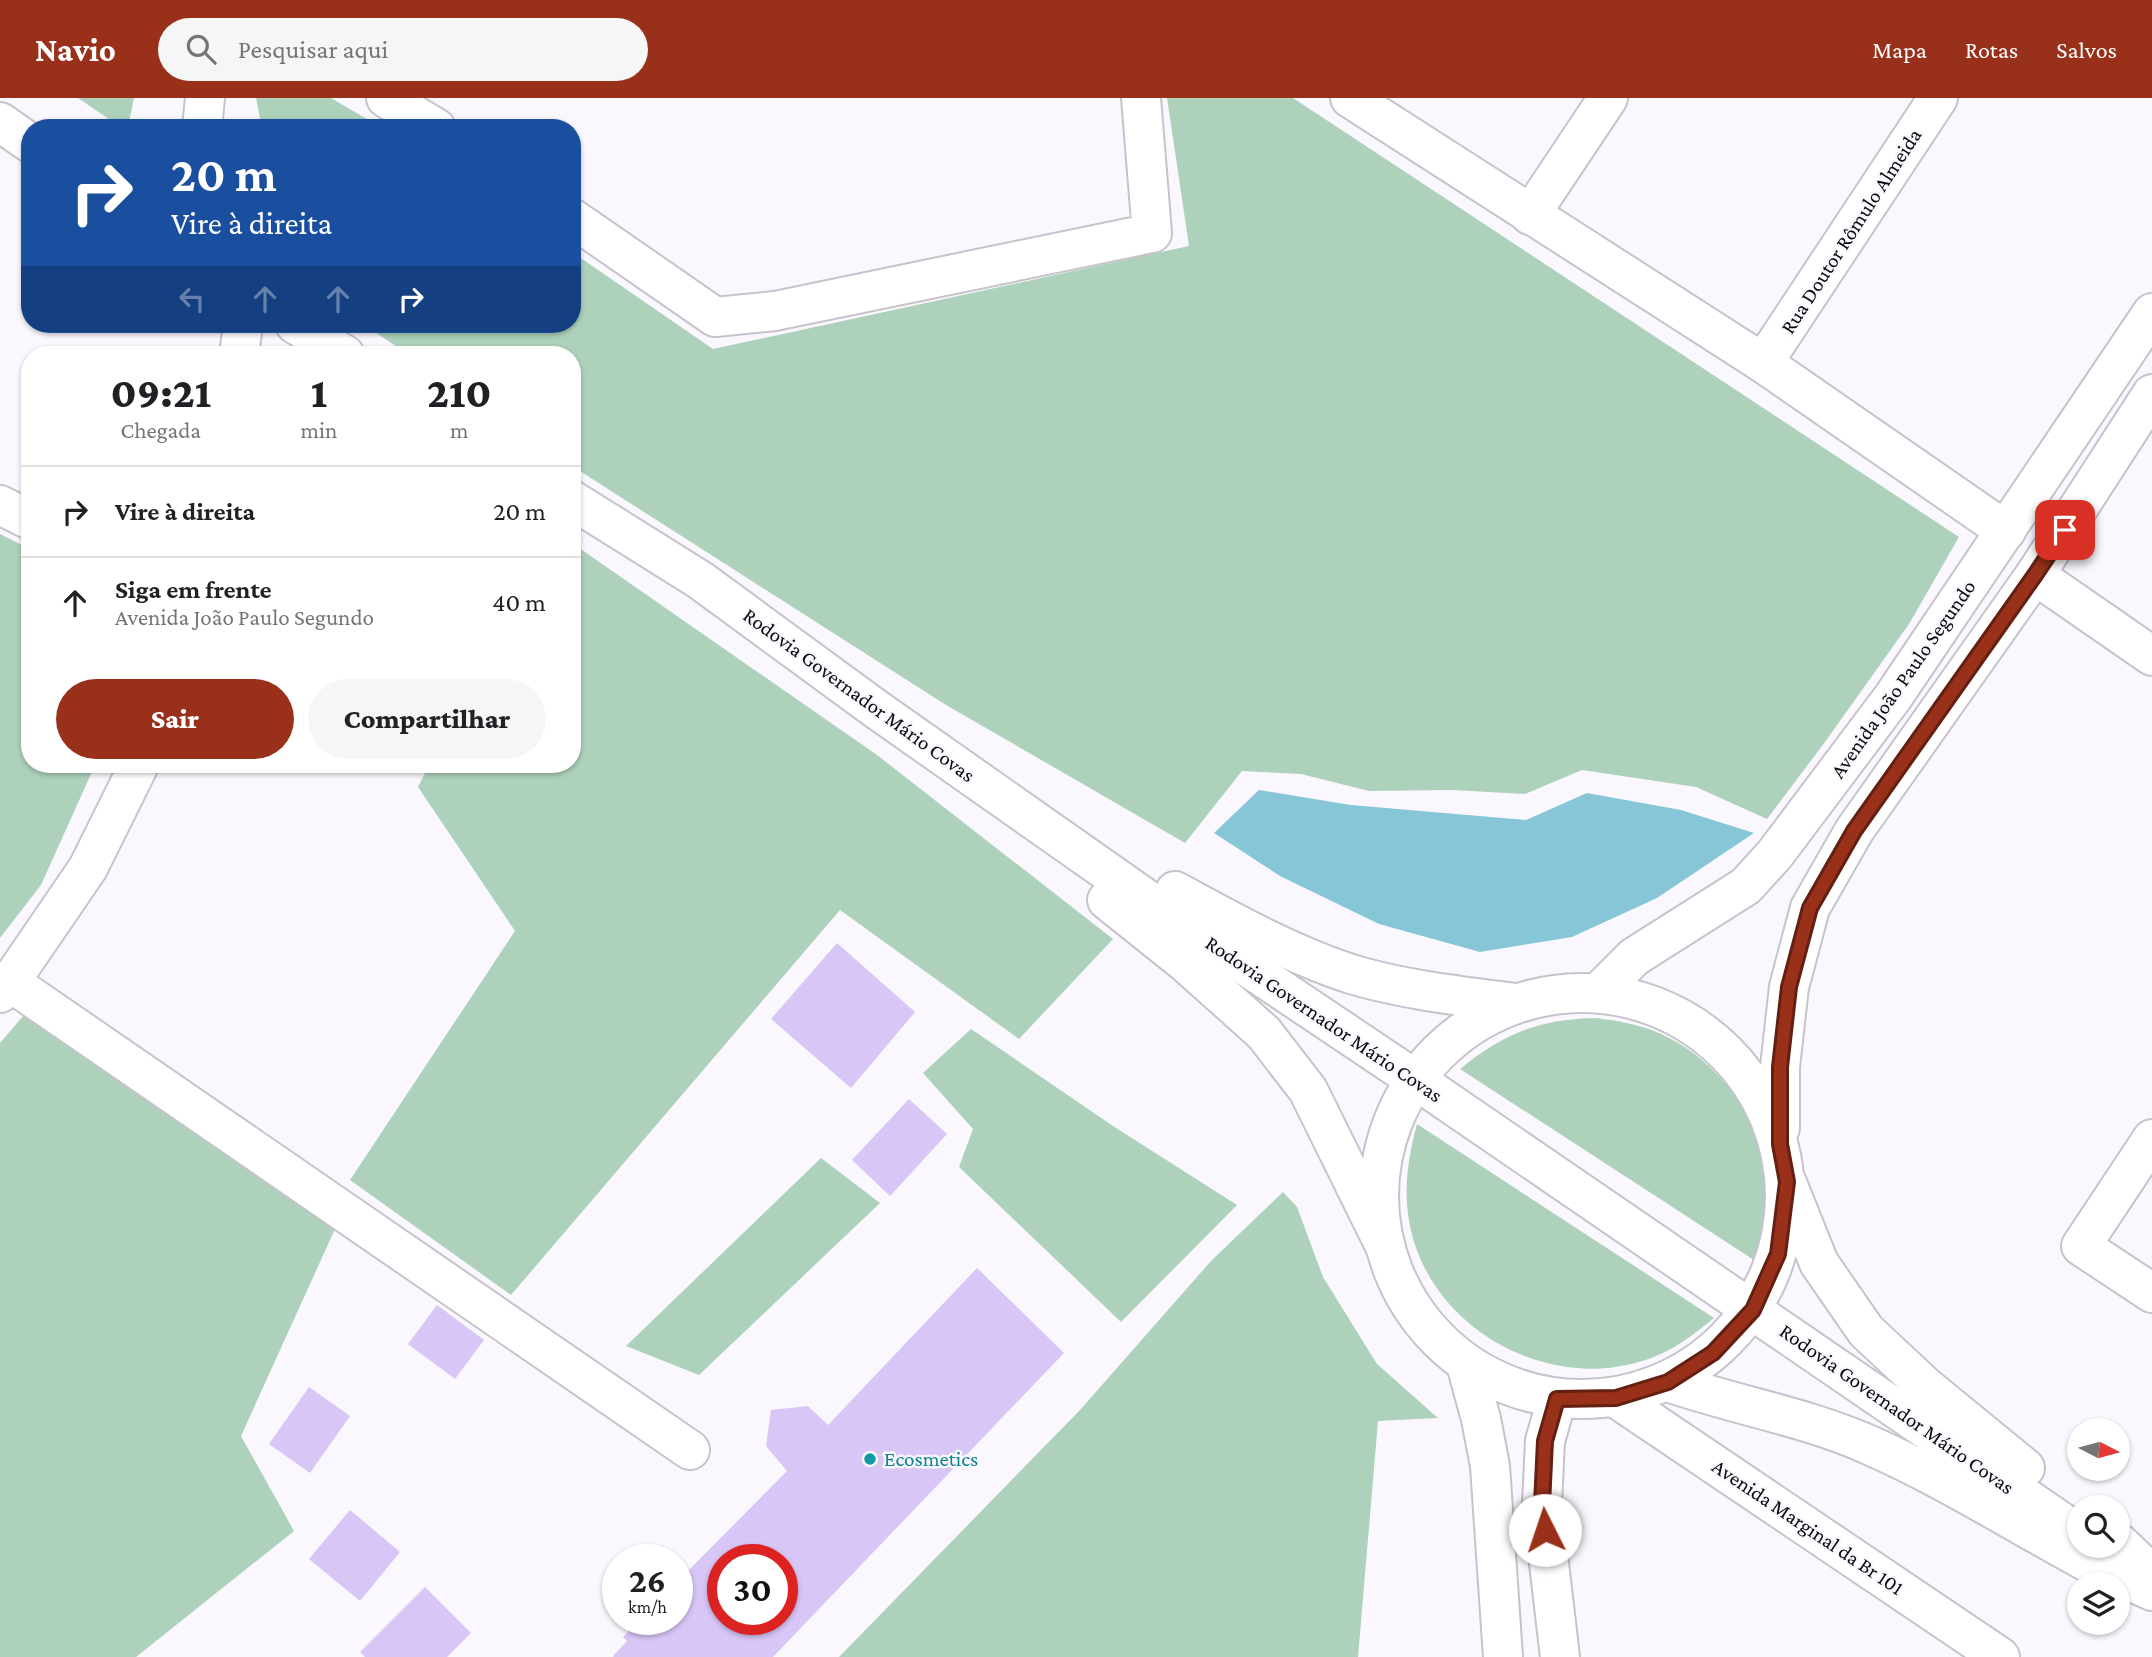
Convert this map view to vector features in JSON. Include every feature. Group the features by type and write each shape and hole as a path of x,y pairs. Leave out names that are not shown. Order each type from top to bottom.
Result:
{"main road":[{"path":"203,119 205,98"},
{"path":"387,98 421,119"},
{"path":"581,224 715,317 775,311 1152,233 1141,98"},
{"path":"1350,98 1763,363 2006,531"},
{"path":"1530,215 1608,98"},
{"name":"Rua Doutor Rômulo Almeida","path":"1763,363 1938,98"},
{"path":"0,122 21,137"},
{"name":"Avenida João Paulo Segundo","path":"1600,992 1634,957 1746,886 1775,854 1893,697 2152,313"},
{"path":"310,333 330,346"},
{"path":"2067,1501 1973,1428 1866,1331 1819,1263 1787,1182 1780,1144 1780,1067 1789,987 1810,908 1854,831 2035,575 2152,394"},
{"path":"0,505 21,516"},
{"name":"Rodovia Governador Mário Covas","path":"581,506 700,580 876,709 1152,903 1413,1078 2067,1526"},
{"path":"2035,575 2152,656"},
{"path":"876,709 954,746 1025,788 1167,887 1248,931 1351,974 1434,993 1516,1003"},
{"path":"876,709 908,745 1050,853 1187,964 1264,1033 1308,1090 1386,1248 1403,1293 1431,1332 1466,1364 1509,1387 1557,1399 1616,1398 1668,1382 1713,1353 1753,1310 1778,1254 1787,1182"},
{"path":"135,773 88,868 5,987 690,1450"},
{"path":"1386,1248 1379,1191 1388,1135 1413,1078 1457,1034 1516,1003 1557,993 1600,992 1661,1007 1714,1039 1755,1087 1780,1144"},
{"path":"2152,1139 2081,1246 2152,1293"},
{"path":"1466,1364 1490,1465 1503,1657"},
{"path":"1668,1382 1713,1398 1801,1419 1867,1444 1941,1481 2096,1566 2152,1591"},
{"name":"Avenida Marginal da Br 101","path":"1616,1398 2000,1657"},
{"path":"1557,1399 1545,1441 1542,1504 1560,1657"},
{"path":"2130,1553 2152,1574"},
{"path":"2115,1558 2152,1584"}],"green space":[{"path":"78,98 134,98 130,119 109,119"},
{"path":"256,98 331,98 367,119 260,119"},
{"path":"1167,98 1293,98 1959,537 1909,624 1767,819 1696,787 1582,770 1525,794 1452,790 1369,791 1301,774 1242,771 1185,843 946,705 581,472 581,346 396,346 376,333 581,333 581,258 713,349 1189,246"},
{"path":"0,534 21,544 21,773 91,773 41,885 0,938"},
{"path":"581,549 877,755 1113,939 1019,1039 840,910 511,1295 350,1180 515,931 418,787 425,773 581,773"},
{"path":"24,1015 335,1229 241,1436 294,1531 136,1657 0,1657 0,1043"},
{"path":"1597,1018 1654,1031 1679,1043 1721,1078 1738,1100 1761,1150 1767,1177 1767,1219 1757,1262 1460,1069 1492,1046 1524,1030 1558,1021"},
{"path":"971,1029 1113,1126 1237,1205 1121,1322 959,1167 973,1129 923,1073"},
{"path":"1417,1124 1714,1318 1665,1352 1624,1366 1583,1368 1541,1362 1503,1346 1468,1323 1440,1292 1419,1256 1408,1214 1407,1191"},
{"path":"821,1158 880,1203 699,1375 626,1346"},
{"path":"1283,1192 1297,1207 1323,1277 1377,1364 1438,1418 1378,1421 1358,1657 839,1657 1080,1410 1211,1261"}],"water":[{"path":"1259,790 1351,805 1526,820 1587,793 1681,810 1754,833 1657,898 1572,937 1480,952 1379,924 1280,876 1214,833"}],"building":[{"path":"837,943 915,1012 851,1088 771,1019"},
{"path":"909,1099 947,1134 890,1196 852,1160"},
{"name":"Ecosmetics","path":"977,1268 1064,1353 798,1631 798,1544 715,1544 787,1471 766,1446 771,1410 808,1406 828,1425"},
{"path":"437,1305 484,1340 455,1379 408,1344"},
{"path":"309,1387 350,1416 310,1473 269,1444"},
{"path":"350,1510 400,1552 360,1601 309,1559"},
{"name":"Ecosmetics","path":"707,1552 707,1635 794,1635 773,1657 614,1657 627,1641 623,1637 625,1635 693,1635 693,1566"},
{"path":"425,1587 471,1633 447,1657 365,1657 360,1652"}],"place":[{"name":"Ecosmetics","path":"870,1459"}],"route":[{"path":"1545,1530 1542,1504 1545,1441 1557,1399 1616,1398 1668,1382 1713,1353 1753,1310 1778,1254 1787,1182 1780,1144 1780,1067 1789,987 1810,908 1854,831 2065,530"}]}
